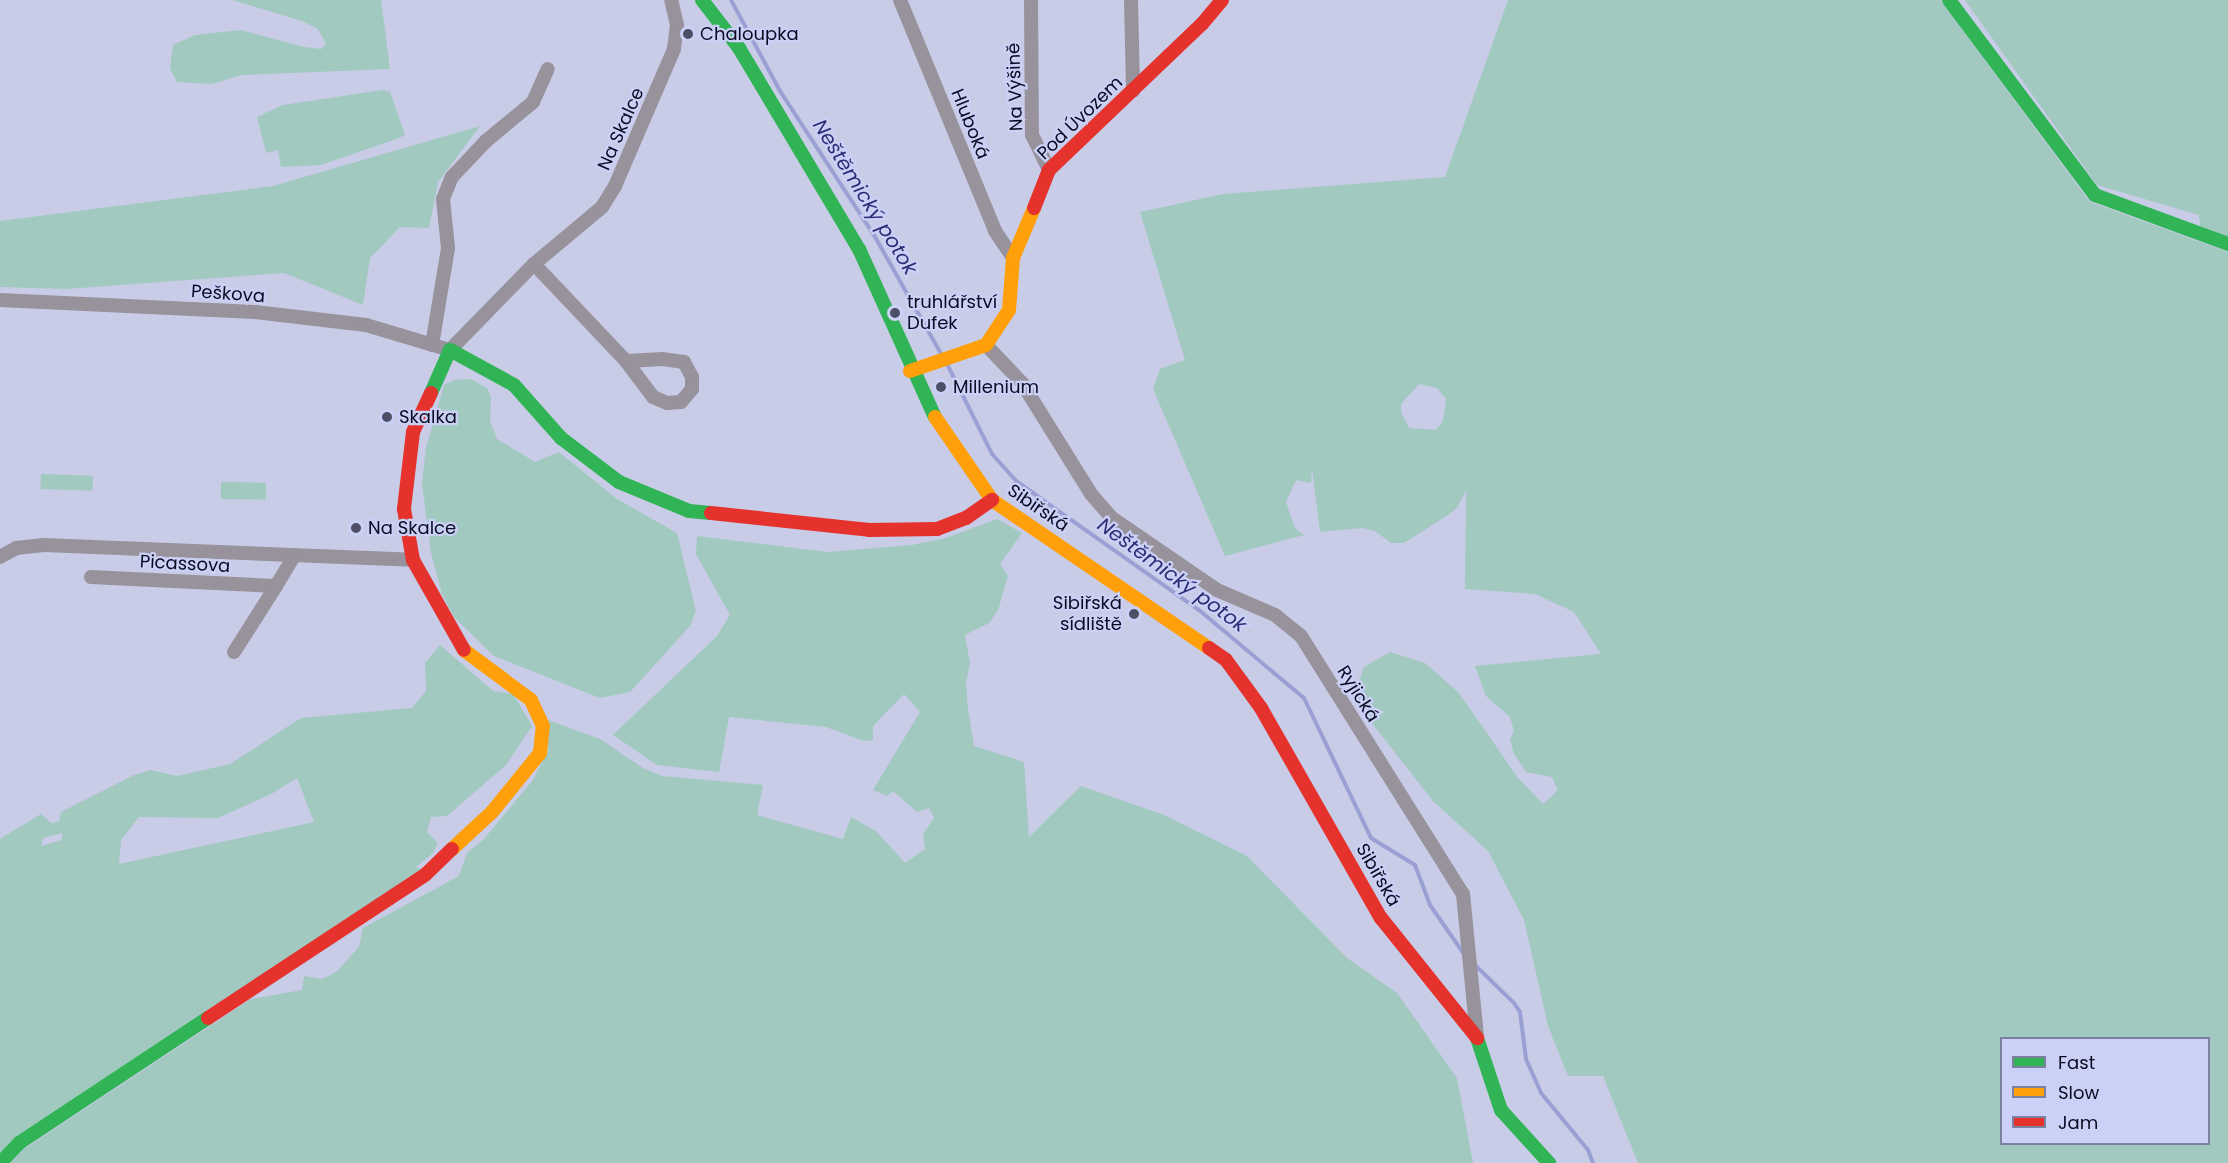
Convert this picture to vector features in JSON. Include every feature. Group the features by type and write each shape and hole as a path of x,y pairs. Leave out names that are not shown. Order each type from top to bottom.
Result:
{"street":[{"name":"Na Skalce","path":"450,350 534,264 602,207 615,186 674,49 677,25 671,0"},
{"name":"Sibiřská","path":"702,0 739,48 854,238 910,371 929,409 992,500 1226,660 1262,708 1382,918 1477,1037"},
{"name":"Hluboká","path":"900,0 995,231 1013,258"},
{"name":"Na Výšině","path":"1031,0 1032,135 1049,170"},
{"path":"1131,0 1133,91"},
{"name":"Pod Úvozem","path":"986,345 1009,310 1013,258 1049,170 1133,91 1222,0"},
{"path":"1949,0 2095,195 2228,244"},
{"path":"432,345 448,248 443,199 447,188 452,177 486,141 533,102 548,69"},
{"path":"534,264 626,361 653,398 667,403 681,402 692,389 692,377 684,362 663,359 626,361"},
{"name":"Peškova","path":"0,300 255,312 366,325 450,350"},
{"path":"910,371 986,345"},
{"name":"Ryjická","path":"986,345 1022,383 1091,494 1112,518 1217,590 1275,615 1301,636 1463,894 1477,1037 1501,1110 1549,1163"},
{"path":"0,1162 19,1143 426,874 492,812 540,753 543,726 531,700 459,646 413,560 404,509 412,432 450,350 514,386 561,438 619,482 689,511 869,530 937,529 966,518 992,500"},
{"path":"0,557 16,548 44,545 413,560"},
{"path":"234,652 294,556"},
{"name":"Picassova","path":"91,577 276,586"}],"green space":[{"path":"232,0 381,0 390,69 242,75 212,84 177,82 170,68 173,45 195,35 241,30 304,47 321,49 326,44 318,29 302,21"},
{"path":"1508,0 1940,0 2090,202 2228,252 2228,1163 1638,1163 1603,1076 1568,1076 1548,1026 1524,920 1488,851 1433,801 1353,699 1364,667 1390,652 1425,663 1459,693 1518,778 1543,804 1558,790 1552,777 1526,772 1514,754 1510,740 1514,731 1510,717 1486,696 1475,666 1601,654 1574,612 1535,594 1465,589 1466,491 1456,509 1445,517 1404,543 1391,543 1375,531 1362,528 1320,532 1312,468 1311,483 1296,480 1286,502 1295,528 1304,535 1225,556 1153,389 1160,369 1185,360 1140,212 1223,194 1445,177","holes":["1419,384 1437,388 1446,399 1443,421 1436,430 1409,428 1401,412 1401,404"]},
{"path":"1965,0 2228,0 2228,238 2200,226 2199,215 2097,185"},
{"path":"383,90 390,92 405,135 321,165 281,167 278,150 266,153 257,117 283,105"},
{"path":"480,126 438,182 429,228 400,227 370,258 363,305 284,273 66,289 0,287 0,221 273,186"},
{"path":"471,379 487,388 491,397 490,421 497,439 535,462 559,452 617,499 677,533 696,611 690,626 630,692 600,698 494,656 454,617 442,594 431,553 422,483 426,448 444,385 454,380"},
{"path":"41,474 93,476 92,491 40,489"},
{"path":"221,482 266,483 266,500 221,499"},
{"path":"997,519 1022,533 1000,564 1008,576 998,610 989,623 965,635 970,663 966,683 968,709 974,746 1024,762 1029,837 1081,786 1164,815 1247,856 1347,958 1397,993 1457,1078 1473,1163 10,1163 24,1149 251,999 302,990 304,976 322,979 336,972 359,947 363,928 459,876 467,853 484,839 533,780 548,750 548,720 600,739 643,768 662,776 763,785 757,815 843,839 851,817 877,832 905,863 925,849 923,834 934,818 929,808 917,812 893,791 887,796 873,790 920,712 904,694 873,726 873,740 864,741 826,727 729,717 719,772 657,765 613,735 717,636 730,615 696,554 697,536 828,552 912,545 946,538"},
{"path":"440,645 493,691 513,694 532,726 506,765 447,816 431,817 427,832 438,843 433,853 416,867 422,869 0,1152 0,839 41,814 51,823 59,822 61,812 134,775 151,770 177,776 230,764 301,718 412,708 426,691 425,663","holes":["297,778 314,822 119,864 121,840 139,817 218,818 273,793","62,833 62,840 41,846 43,838"]}],"waterway":[{"name":"Neštěmický potok","path":"731,0 780,91 874,235 941,354"},
{"name":"Neštěmický potok","path":"948,366 992,454 1016,481 1199,610 1304,698 1371,838 1415,865 1430,905 1464,954"},
{"name":"Neštěmický potok","path":"1474,964 1514,1003 1520,1012 1526,1059 1541,1093 1588,1150 1593,1163"}],"traffic: fast":[{"path":"702,0 739,48 859,249 935,417"},
{"path":"1949,0 2095,195 2228,244"},
{"path":"431,393 450,350 514,385 561,438 619,482 689,511 711,513"},
{"path":"0,1163 19,1143 208,1018"},
{"path":"1477,1038 1501,1110 1549,1163"}],"traffic: slow":[{"path":"910,371 986,345 1009,310 1013,258 1034,208"},
{"path":"935,417 992,500 1209,648"},
{"path":"452,849 492,812 540,753 543,726 531,700 464,650"}],"traffic: jam":[{"path":"1034,208 1049,170 1202,24 1222,0"},
{"path":"431,393 413,432 404,509 413,560 464,650"},
{"path":"711,513 869,530 937,529 966,518 992,500"},
{"path":"1209,648 1226,660 1261,708 1381,918 1477,1038"},
{"path":"208,1018 426,874 452,849"}],"place":[{"name":"Chaloupka","path":"688,34"},
{"name":"truhlářství Dufek","path":"895,313"},
{"name":"Millenium","path":"941,387"},
{"name":"Skalka","path":"387,417"},
{"name":"Na Skalce","path":"356,528"},
{"name":"Sibiřská sídliště","path":"1134,614"}]}
